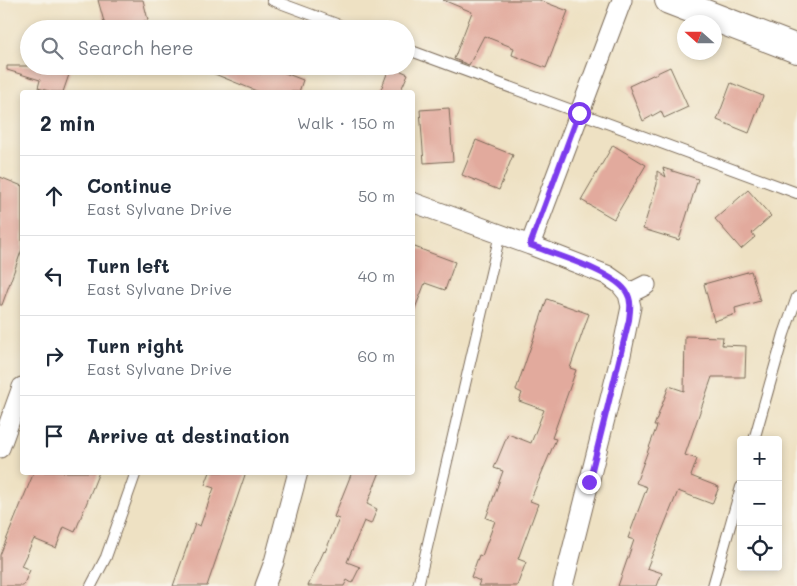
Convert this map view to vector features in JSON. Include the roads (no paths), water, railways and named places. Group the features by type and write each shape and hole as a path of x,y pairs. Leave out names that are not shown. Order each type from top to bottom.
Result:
{"street":[{"path":"530,245 622,0"},
{"path":"670,0 794,45"},
{"path":"415,203 607,275 620,284 628,294 631,307 629,320 563,586"},
{"path":"628,294 646,285"},
{"path":"0,448 20,393"},
{"path":"265,586 274,562 297,475"}],"lane":[{"path":"272,0 326,20"},
{"path":"415,52 797,193"},
{"path":"418,586 500,234"},
{"path":"755,436 784,334 797,297"},
{"path":"91,586 106,557 135,475"},
{"path":"713,586 737,501"}]}
